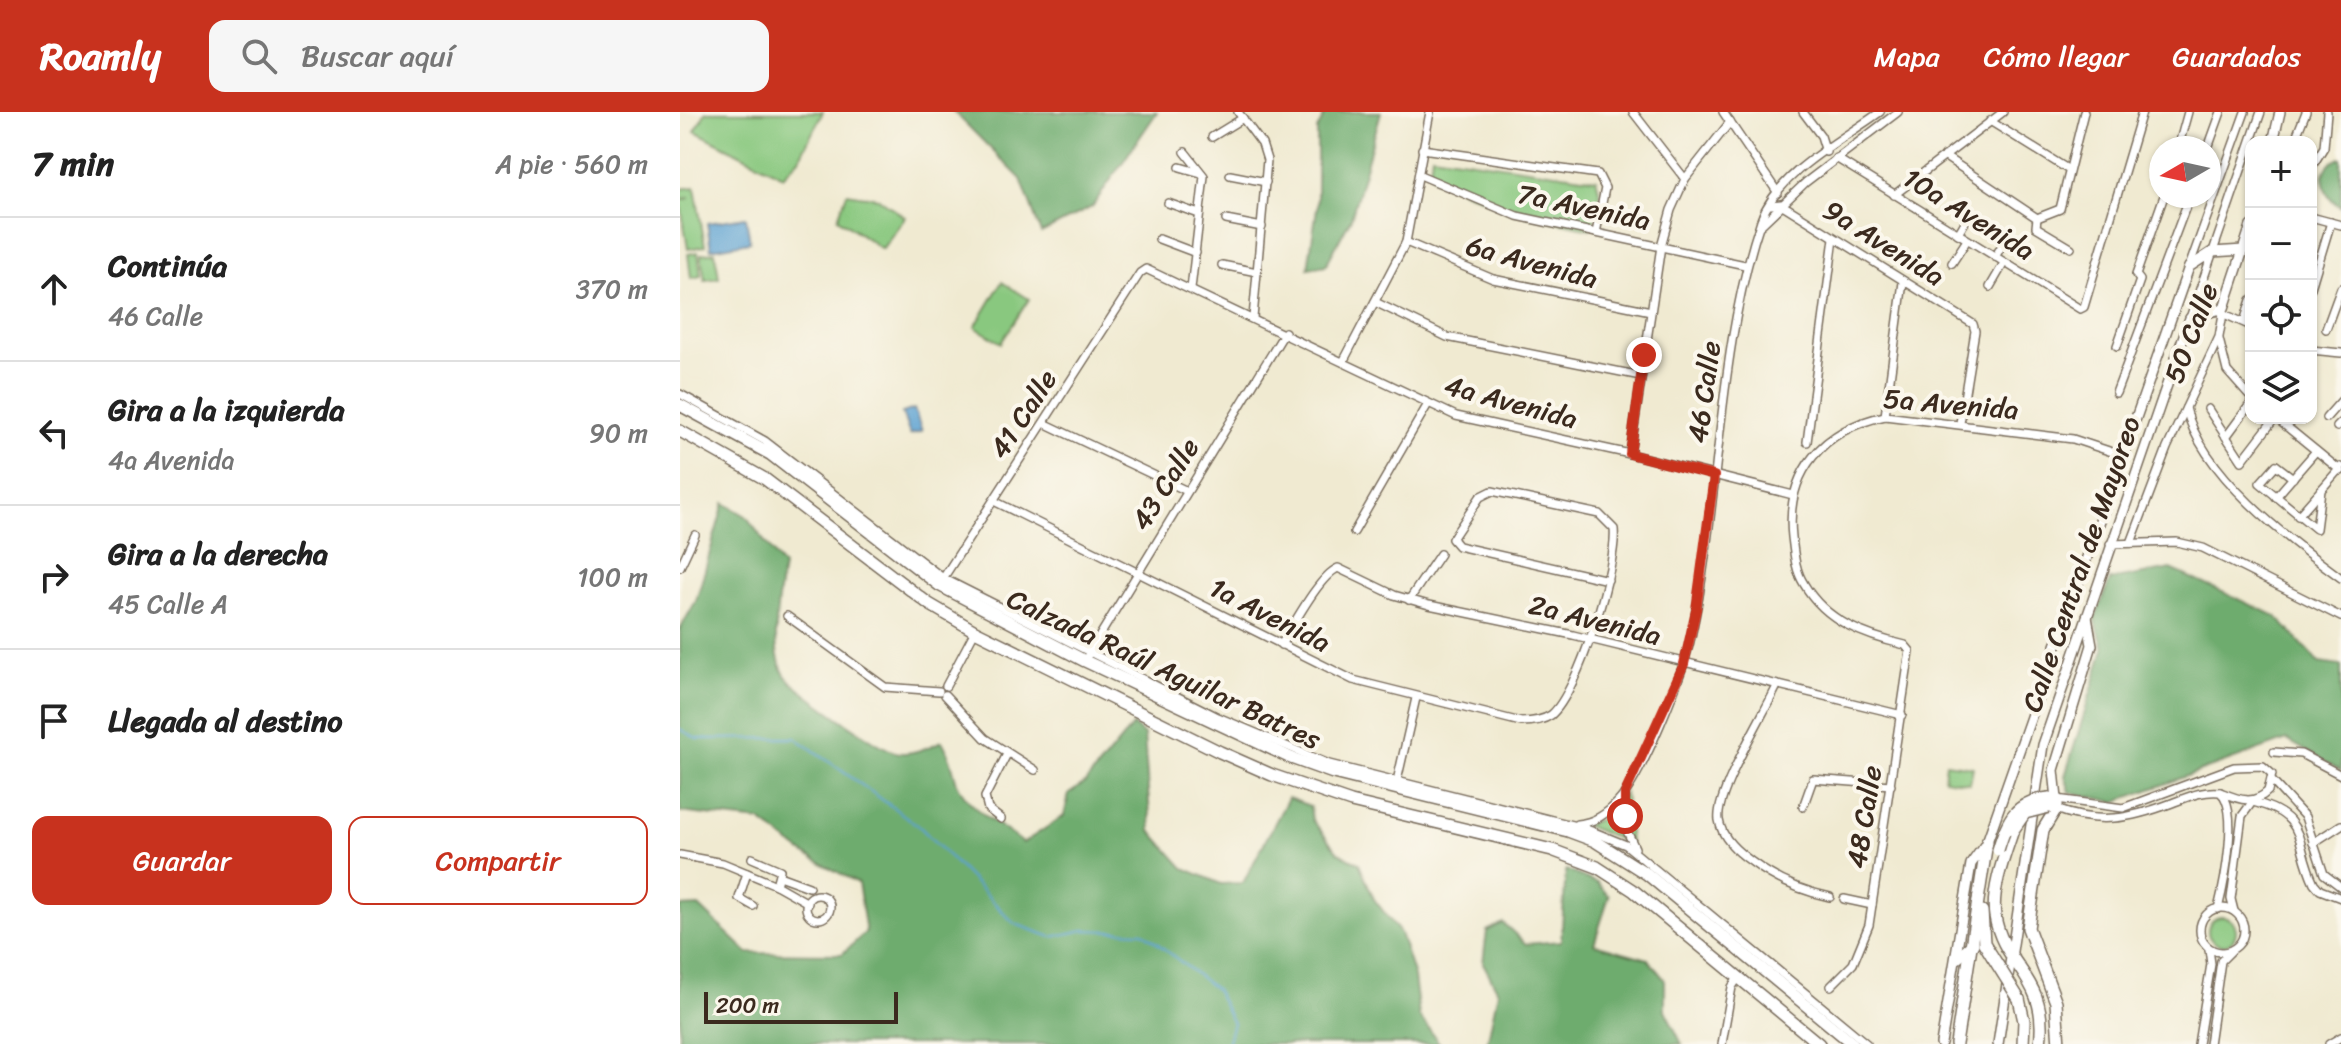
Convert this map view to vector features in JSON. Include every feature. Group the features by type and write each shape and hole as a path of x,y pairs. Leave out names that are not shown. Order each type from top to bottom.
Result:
{"highway":[{"name":"Calzada Raúl Aguilar Batres","path":"680,405 770,454 941,581 1252,741 1333,773 1568,831 1595,841 1647,874 1853,1044"},
{"name":"Calzada Raúl Aguilar Batres","path":"680,431 757,473 909,591 975,631 1280,778 1351,802 1552,850 1586,863 1634,891 1819,1044"},
{"path":"1218,717 1252,741"},
{"path":"1985,870 1998,850 2016,809 2028,801 2053,803"},
{"path":"2040,1044 2040,1004 1998,927 1995,909 2013,830 2025,813 2053,803"},
{"path":"2053,803 2043,830 2028,928 2056,1002 2059,1044"},
{"path":"1956,1044 1987,842"},
{"path":"1640,855 1647,874"},
{"path":"1980,900 1984,943 2019,999 2024,1021 2023,1044"},
{"path":"1957,958 1973,944"}],"main road":[{"path":"2274,136 2280,112"},
{"name":"50 Calle","path":"2223,311 2245,247"},
{"path":"2189,267 2212,252 2244,250"},
{"name":"Calle Central de Mayoreo","path":"1941,1044 1971,864 1987,842 2189,267"},
{"path":"2190,318 2223,311"},
{"name":"Calle Central de Mayoreo","path":"1998,1044 2040,758 2110,544 2190,318"},
{"path":"2053,803 2054,770 2092,645 2086,615"}],"street":[{"path":"1343,362 1406,242 1430,112"},
{"path":"1633,112 1685,179"},
{"path":"1723,112 1778,193"},
{"path":"1803,112 1821,136 1826,152"},
{"name":"46 Calle","path":"1571,825 1599,818 1625,793 1684,664 1696,610 1745,265 1761,225 1778,193 1798,172 1880,112"},
{"name":"46 Calle","path":"1761,225 1836,158 1898,112"},
{"path":"1894,195 2003,112"},
{"path":"1944,156 2037,218 2050,215 2060,209 2084,112"},
{"name":"10a Avenida","path":"1836,158 2078,309 2084,307 2142,112"},
{"path":"2181,136 2188,112"},
{"path":"2212,136 2221,112"},
{"path":"2189,267 2245,112"},
{"name":"Calle Central de Mayoreo","path":"2190,318 2261,112"},
{"path":"2296,136 2306,112"},
{"path":"2317,158 2324,147 2327,112"},
{"path":"1212,137 1241,115 1265,153 1266,182 1253,318"},
{"path":"1990,121 2069,170"},
{"path":"1630,454 1661,246 1685,179 1730,122"},
{"path":"1821,136 1838,143"},
{"path":"2221,141 2231,145"},
{"path":"1422,149 1593,172 1604,183 1596,233"},
{"path":"1185,152 1203,173 1191,289"},
{"path":"1180,167 1203,173"},
{"path":"1230,175 1266,182"},
{"name":"7a Avenida","path":"1420,175 1495,209 1745,265"},
{"path":"1168,203 1199,214"},
{"name":"9a Avenida","path":"1771,205 1781,204 1973,324 1975,331 1960,423"},
{"path":"2117,346 2140,280 2136,275 2160,208"},
{"path":"2116,393 2186,208"},
{"path":"1958,234 1971,212"},
{"path":"2037,218 2036,227 2071,248"},
{"path":"2317,218 2341,225"},
{"path":"1226,220 1262,227"},
{"path":"2313,280 2331,222"},
{"path":"1995,257 2007,237"},
{"path":"1807,442 1834,238"},
{"path":"1159,239 1196,253"},
{"path":"1952,263 1967,240"},
{"name":"6a Avenida","path":"1406,242 1437,258 1493,279 1651,311"},
{"path":"1990,287 2004,263"},
{"path":"1222,265 1257,272"},
{"name":"4a Avenida","path":"1146,269 1285,332 1456,416 1630,454 1793,495"},
{"name":"41 Calle","path":"941,581 1140,273 1146,269"},
{"path":"1885,416 1903,282"},
{"path":"2326,329 2341,288"},
{"path":"1375,302 1447,337 1641,376"},
{"path":"2223,311 2245,322"},
{"name":"50 Calle","path":"2131,543 2186,407 2219,337 2223,311"},
{"path":"2114,319 2145,321"},
{"name":"43 Calle","path":"1087,657 1285,332"},
{"path":"2219,337 2227,371 2245,393"},
{"path":"2317,351 2341,353"},
{"path":"680,394 765,441 941,581"},
{"path":"2326,418 2341,401"},
{"path":"1354,532 1428,404"},
{"path":"2186,407 2216,466 2244,498 2341,578"},
{"path":"2208,409 2242,461 2271,424"},
{"path":"2226,437 2245,409"},
{"name":"5a Avenida","path":"1793,495 1816,452 1836,432 1860,421 1885,416 2073,439 2118,454"},
{"path":"1044,423 1187,491"},
{"path":"2283,424 2340,469 2298,516"},
{"path":"2276,497 2316,451"},
{"path":"2293,478 2276,465 2260,483 2298,516 2319,528 2321,490"},
{"path":"1590,641 1608,580 1615,539 1611,522 1599,514 1487,492 1452,539 1458,546 1608,580"},
{"name":"48 Calle","path":"1793,495 1791,524 1795,561 1803,584 1843,623 1860,633 1905,645 1910,651 1872,905 1862,948 1853,964 1831,986"},
{"name":"1a Avenida","path":"994,501 1353,680 1416,698 1521,722 1542,720 1562,702 1590,641"},
{"path":"680,567 684,546 695,535"},
{"path":"2110,544 2177,542 2203,548 2341,617"},
{"path":"1409,600 1440,554"},
{"name":"2a Avenida","path":"1281,645 1331,571 1343,568 1409,600 1902,715"},
{"path":"787,616 885,687 944,691 985,738 1035,770"},
{"path":"944,691 975,631"},
{"path":"1087,657 1315,759 1606,835 1640,855 1818,1007 1867,1044"},
{"path":"1777,686 1721,798 1720,823 1729,842 1763,870 1799,890 1830,897"},
{"path":"1397,781 1416,698"},
{"path":"2274,752 2301,754 2341,775"},
{"path":"1001,819 988,809 985,797 1007,754"},
{"path":"2053,803 2123,808 2248,765 2268,769 2272,781 2305,817 2324,874 2341,887"},
{"path":"1803,807 1813,779 1891,785"},
{"path":"2209,1044 2221,961 2244,932 2231,899 2242,816 2254,801 2265,795 2272,781"},
{"path":"2053,803 2082,817 2122,820 2200,793 2220,792 2254,801 2288,816 2295,823 2314,883 2320,890 2341,898"},
{"path":"2218,909 2231,817 2230,805 2220,792"},
{"name":"46 Calle","path":"1625,793 1625,827 1640,855"},
{"path":"2304,848 2341,825"},
{"path":"680,855 723,863 747,873 809,887"},
{"path":"752,858 778,868 778,880"},
{"path":"747,873 739,898 753,906"},
{"path":"778,880 808,903"},
{"path":"1844,899 1872,905"},
{"path":"2198,1044 2212,958 2200,928 2206,915 2218,909 2235,913"},
{"path":"2208,947 2220,952 2233,949"},
{"path":"1722,1044 1732,987 1738,978"},
{"path":"2329,1044 2341,1037"}],"green space":[{"path":"706,112 823,112 799,159 783,176 695,131"},
{"path":"954,112 1157,112 1092,207 1041,233 1021,179"},
{"path":"1326,112 1381,112 1351,218 1326,265 1308,268 1317,208 1317,130"},
{"path":"1432,155 1596,179 1600,193 1593,226 1590,229 1516,213 1433,178 1430,170"},
{"path":"2341,158 2341,207 2329,196 2324,174 2332,162"},
{"path":"695,187 705,246 688,249 680,200 690,198 680,199 680,189"},
{"path":"847,193 878,198 905,217 882,249 838,218"},
{"path":"698,252 701,276 691,278 688,254"},
{"path":"715,252 719,278 705,280 701,254"},
{"path":"1002,282 1029,299 1001,343 975,327"},
{"path":"724,503 746,516 783,567 776,637 780,664 791,682 837,717 895,752 913,752 942,741 957,783 969,801 1023,843 1064,816 1069,794 1086,782 1133,725 1144,735 1151,831 1184,868 1221,884 1243,883 1288,798 1310,806 1312,820 1338,852 1359,863 1374,899 1400,933 1414,977 1419,1016 1440,1044 680,1044 680,907 699,906 748,953 842,954 866,932 858,883 806,855 760,821 680,812 680,629 696,601"},
{"path":"2171,569 2276,616 2319,663 2341,666 2341,771 2287,740 2115,802 2070,792 2065,776 2104,649 2095,619 2110,580"},
{"path":"1946,763 1973,767 1970,783 1944,779"},
{"path":"1625,793 1630,844 1584,825 1599,820"},
{"path":"1566,870 1597,883 1609,896 1594,944 1648,959 1665,980 1665,1010 1682,1044 1487,1044 1498,991 1483,963 1487,931 1503,923 1526,944 1561,941"},
{"path":"2222,917 2232,921 2236,931 2232,941 2222,945 2212,941 2208,931 2212,921"}],"water":[{"path":"746,217 750,242 711,249 707,223"},
{"path":"914,409 922,431 910,435 902,413"}],"waterway":[{"path":"680,729 697,739 796,738 919,826 1015,924 1052,937 1084,930 1143,932 1215,989 1233,1023 1227,1044"}],"route":[{"path":"1625,816 1625,793 1684,664 1696,610 1714,476 1630,454 1644,355"}]}
